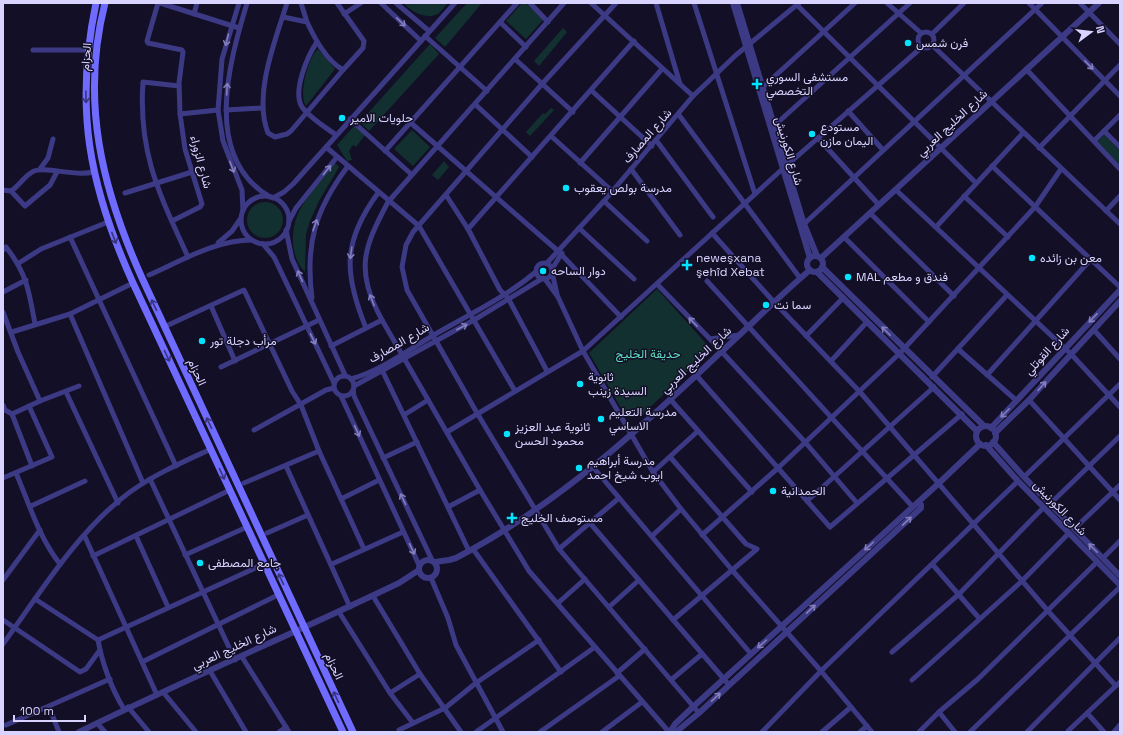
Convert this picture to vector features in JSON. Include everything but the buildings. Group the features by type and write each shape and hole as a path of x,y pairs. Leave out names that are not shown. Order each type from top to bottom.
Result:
{"main road":[{"path":"96,3 88,50 86,89 87,121 93,172 108,222 133,283 342,731"},
{"name":"الحزام","path":"105,3 97,49 95,89 101,160 105,180 122,232 164,327 353,732"}],"street":[{"path":"159,3 239,28"},
{"name":"شارع الزوراء","path":"159,3 147,41 148,43 182,50 183,55 179,86 180,114 185,149 202,204 200,207 172,221"},
{"path":"194,14 197,3"},
{"path":"239,3 231,25 220,78 218,110 223,141 242,190 243,211"},
{"path":"247,3 239,28 229,70 226,110 231,144 238,165 250,182 284,206 288,213 288,224"},
{"path":"287,3 266,78 262,108 268,133 275,137 287,134 308,113 363,48 364,41 344,14 338,3"},
{"path":"301,3 306,22 317,42 337,66 343,70"},
{"path":"344,14 361,3"},
{"path":"381,3 421,41"},
{"path":"396,3 460,68 487,91"},
{"path":"214,246 232,231 243,211 252,200 259,197 271,197 284,192 293,184 455,3"},
{"path":"385,151 518,3"},
{"path":"530,3 548,22"},
{"path":"564,3 476,105 388,202 372,232 367,248 365,272 369,292 382,320 480,490 529,571 642,702 670,732 674,724 938,484 983,444 993,442 993,430 984,426 932,377 902,351 867,322 817,272 810,270 808,265 810,258 819,257 823,263 822,267 902,351 934,387 978,431"},
{"path":"591,3 693,96"},
{"path":"616,3 542,84 419,226 406,244 402,267 407,290 477,413 537,510 559,549 699,713"},
{"path":"656,3 680,85"},
{"path":"694,3 755,194"},
{"name":"شارع الكورنيش","path":"736,3 785,167 810,258"},
{"path":"763,87 855,3"},
{"path":"887,3 920,33"},
{"path":"775,125 910,3"},
{"path":"932,34 964,3"},
{"path":"1028,3 1120,96"},
{"path":"804,224 1042,3"},
{"path":"1080,3 1120,44"},
{"name":"شارع الخليج العربي","path":"819,257 844,237 896,190 1099,3"},
{"path":"798,4 849,58 976,183"},
{"name":"شارع المصارف","path":"560,253 562,246 604,201 693,96 748,45 798,4"},
{"path":"283,17 306,22"},
{"path":"500,22 526,46"},
{"path":"447,432 547,371 583,351 848,111 922,47 927,48 932,45 934,39 932,34 928,31 920,33"},
{"path":"920,33 917,40 922,47"},
{"path":"317,42 310,52 300,82 299,95 301,105 308,113 336,135"},
{"path":"468,229 634,42"},
{"name":"شارع الكورنيش","path":"748,45 775,125 785,167 804,224 819,257"},
{"path":"932,45 1120,224"},
{"path":"33,50 88,50"},
{"path":"515,59 573,112"},
{"path":"1039,148 1120,65"},
{"path":"580,163 662,68"},
{"path":"1026,69 1120,169"},
{"path":"179,86 143,82 142,110 145,141 156,184 188,258"},
{"path":"592,91 652,146"},
{"path":"476,105 532,157"},
{"path":"226,110 262,108"},
{"path":"180,114 218,110"},
{"path":"848,111 883,150"},
{"path":"679,114 800,278"},
{"path":"1094,141 1120,115"},
{"path":"350,119 412,174"},
{"path":"410,123 560,253 621,317"},
{"path":"1104,131 1120,148"},
{"path":"936,227 1023,133"},
{"path":"551,136 612,191"},
{"path":"818,138 879,205"},
{"path":"11,191 21,184 28,175 40,169 48,158 53,139"},
{"path":"656,140 713,217"},
{"path":"326,147 388,202 419,226 515,391"},
{"path":"263,244 276,241 286,230 296,208 337,157"},
{"path":"313,305 309,269 313,232 326,198 348,166"},
{"path":"992,166 1120,288"},
{"path":"40,169 78,174 93,172"},
{"path":"631,169 680,235"},
{"path":"702,535 752,492 902,351 1035,207 1061,169"},
{"path":"3,190 11,191 26,206 50,185 57,172"},
{"path":"125,193 192,172"},
{"path":"896,190 1065,348 1120,407"},
{"path":"366,328 352,287 350,258 357,228 367,208 378,193"},
{"path":"446,196 468,229 547,371"},
{"path":"964,196 1008,236"},
{"path":"1106,211 1120,196"},
{"path":"604,201 647,241"},
{"path":"870,213 954,296"},
{"path":"241,217 243,228 252,240"},
{"path":"18,263 41,249 108,222"},
{"path":"579,228 634,279"},
{"path":"286,230 292,259 345,375 351,379 354,388 354,396 437,571"},
{"path":"712,233 774,302 860,392 1070,636 1096,664 1118,684 1068,731"},
{"path":"70,237 176,466"},
{"path":"844,237 929,322"},
{"path":"149,275 214,246 233,240 252,240 263,244 274,257 334,385 341,396 419,568 428,578 448,618 456,645 503,732"},
{"path":"3,250 6,247 18,263 26,280 35,324"},
{"path":"560,253 547,264 540,264 536,271 538,276 544,278 558,297 583,351 653,472 702,535 821,671 872,732"},
{"path":"341,396 350,395 354,388 435,337 474,320 506,297 550,276 560,253"},
{"path":"987,375 1091,259"},
{"path":"547,264 552,270 558,297"},
{"path":"817,272 822,267"},
{"name":"شارع الخليج العربي","path":"79,732 126,708 242,657 399,584 428,578 456,558 505,531 537,510 593,467 722,352 810,270"},
{"name":"شارع المصارف","path":"435,337 471,314 506,297 536,271"},
{"path":"3,292 26,280"},
{"path":"707,281 913,507"},
{"path":"12,332 70,314 133,283"},
{"path":"657,284 805,442 857,503"},
{"name":"شارع القوتلي","path":"993,430 1017,401 1120,288"},
{"path":"164,327 244,290 301,405 319,451 364,549"},
{"path":"932,377 1007,295"},
{"path":"806,336 843,298"},
{"path":"1111,299 1119,304"},
{"name":"شارع القوتلي","path":"993,430 1029,400 1119,304"},
{"path":"211,306 235,361"},
{"path":"3,312 12,332 18,352 40,401"},
{"path":"70,314 143,483"},
{"path":"221,367 320,320"},
{"path":"331,346 382,320"},
{"path":"831,362 867,322"},
{"path":"1094,330 1120,359"},
{"path":"710,339 739,335"},
{"path":"958,349 1017,401"},
{"name":"شارع المصارف","path":"351,379 403,357"},
{"path":"382,370 448,507 471,550 539,640 561,672"},
{"path":"254,430 326,390 334,385 339,377 345,375"},
{"path":"696,375 830,527 886,477 962,414"},
{"path":"766,731 821,671 1021,479 1065,439 1120,384"},
{"path":"12,414 79,386"},
{"path":"807,501 934,387"},
{"path":"66,392 118,503"},
{"path":"670,399 752,492"},
{"path":"404,415 428,400"},
{"path":"1029,400 1120,500"},
{"path":"3,404 5,410 12,414 32,466"},
{"path":"3,478 52,457 29,406"},
{"path":"983,444 977,439 978,431 984,426"},
{"path":"653,472 671,458 698,431"},
{"path":"892,652 958,595 998,553 1120,436"},
{"path":"383,458 417,442"},
{"name":"شارع الكورنيش","path":"993,442 1021,479"},
{"name":"شارع الكورنيش","path":"983,444 1021,479 1100,560 1120,576"},
{"path":"3,644 60,564 84,537 118,503 143,483 211,449"},
{"path":"244,483 319,451"},
{"path":"671,458 746,544 756,549 673,620"},
{"path":"286,466 332,564 350,607"},
{"path":"593,467 751,654"},
{"path":"16,472 40,530 51,552 60,564"},
{"path":"150,479 235,660"},
{"path":"341,499 379,480"},
{"path":"31,506 85,481"},
{"path":"912,680 979,618 1022,581 1071,531 1120,485"},
{"path":"93,556 230,490"},
{"path":"448,507 480,490"},
{"path":"559,549 619,498"},
{"path":"676,732 699,713 921,508 919,502"},
{"path":"652,536 681,509"},
{"path":"267,533 308,515"},
{"path":"590,523 729,685"},
{"path":"185,555 247,526"},
{"path":"3,580 40,530"},
{"path":"332,564 403,532"},
{"path":"136,536 168,607"},
{"path":"84,537 142,662 160,693 196,732"},
{"path":"919,732 939,712 978,679 1120,542"},
{"name":"شارع الخليج العربي","path":"399,584 419,568 425,560 442,562 456,558"},
{"name":"شارع الكورنيش","path":"1100,560 1120,586"},
{"path":"98,640 264,564"},
{"path":"933,565 979,618"},
{"path":"558,603 585,579"},
{"path":"609,607 639,580"},
{"path":"970,732 1120,586"},
{"path":"142,662 219,626 278,595"},
{"path":"373,596 420,674 461,732"},
{"path":"35,599 98,640 110,679 126,708 149,732"},
{"path":"340,612 390,693 413,723"},
{"path":"3,620 80,672 86,669 100,650"},
{"path":"1027,732 1096,664 1120,638"},
{"path":"399,730 445,708 476,682 539,640"},
{"path":"476,732 595,647"},
{"path":"540,732 618,674 645,649"},
{"path":"671,680 702,654"},
{"path":"242,657 288,730 279,732"},
{"path":"210,671 246,732"},
{"path":"390,693 420,674"},
{"path":"6,725 110,679"},
{"path":"602,732 642,702"},
{"path":"49,707 59,732"},
{"path":"822,732 851,707"},
{"path":"939,712 955,732"},
{"path":"1087,713 1104,732"},
{"path":"97,723 105,732"},
{"path":"1114,732 1120,725"},
{"path":"860,732 867,726"}],"green space":[{"path":"404,3 448,3 439,13 425,16 415,12"},
{"path":"467,3 482,3 445,47 435,38"},
{"path":"522,3 526,3 544,19 526,39 506,21"},
{"path":"563,28 567,32 539,66 534,61"},
{"path":"430,44 439,54 369,131 360,122"},
{"path":"318,49 335,69 306,106 303,93 305,76 311,60"},
{"path":"551,108 554,110 530,136 526,132 543,113 545,114"},
{"path":"355,125 365,135 356,147 353,145 349,151 352,160 347,161 337,145"},
{"path":"412,130 430,147 413,166 394,149"},
{"path":"1104,135 1120,151 1120,165 1097,142"},
{"path":"444,161 449,167 438,180 432,175"},
{"path":"335,163 339,167 319,201 306,234 305,272 296,258 294,250 293,231 295,222 306,200"},
{"path":"269,202 278,207 282,213 282,227 278,233 269,238 261,238 252,233 248,227 247,216 252,207 258,203"},
{"name":"حديقة الخليج","path":"657,289 711,349 642,415 624,413 589,353"}],"place":[{"name":"فرن شمس","path":"908,43"},
{"name":"مستشفى السوري التخصصي","path":"757,84"},
{"name":"حلويات الامير","path":"342,118"},
{"name":"مستودع اليمان مازن","path":"812,134"},
{"name":"مدرسة بولص يعقوب","path":"566,188"},
{"name":"معن بن زائده","path":"1032,258"},
{"name":"neweşxana şehîd Xebat","path":"687,265"},
{"name":"دوار الساحه","path":"543,271"},
{"name":"MAL فندق و مطعم","path":"848,277"},
{"name":"سما نت","path":"766,305"},
{"name":"مرأب دجلة تور","path":"202,341"},
{"name":"ثانوية السيدة زينب","path":"580,384"},
{"name":"مدرسة التعليم الاساسي","path":"601,419"},
{"name":"ثانوية عبد العزيز محمود الحسن","path":"507,434"},
{"name":"مدرسة أبراهيم ايوب شيخ احمد","path":"579,468"},
{"name":"الحمدانية","path":"773,491"},
{"name":"مستوصف الخليج","path":"512,518"},
{"name":"جامع المصطفى","path":"200,563"}]}
